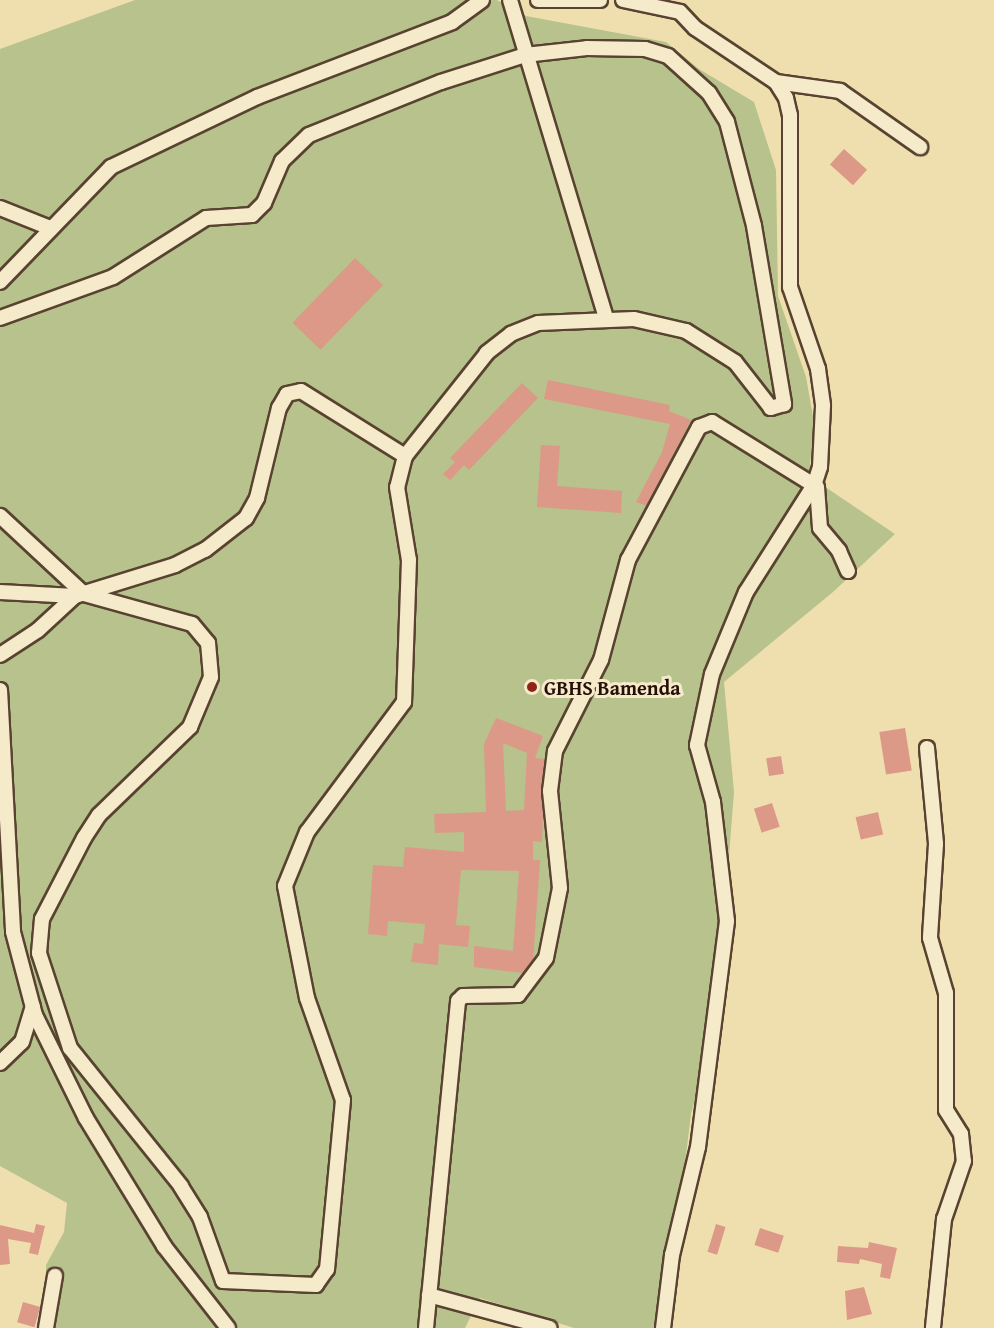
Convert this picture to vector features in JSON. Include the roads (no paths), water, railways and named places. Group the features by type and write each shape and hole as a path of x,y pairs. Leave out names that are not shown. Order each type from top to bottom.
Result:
{"street":[{"path":"0,282 48,227 111,167 151,144 257,97 436,29 482,0"},
{"path":"510,0 606,318"},
{"path":"538,0 600,0"},
{"path":"623,0 683,6 695,28 776,82 840,91 920,147"},
{"path":"0,318 113,277 206,218 252,215 264,203 282,160 309,135 441,82 525,55 560,48 645,49 675,61 710,93 727,122 754,226 784,405 771,408 735,362 686,331 634,319 606,318 538,323 511,334 452,393 405,456 397,487 409,560 404,702 307,832 285,886 307,998 344,1100 327,1269 316,1285 223,1281 200,1217 181,1186 70,1048 57,1014 39,953 42,920 99,815 190,727 211,676 208,643 192,624 80,595 0,592"},
{"path":"663,1328 672,1255 698,1147 727,921 713,802 697,745 712,674 746,592 814,485 821,456 823,406 818,369 790,287 790,115 776,82"},
{"path":"0,208 48,227"},
{"path":"0,655 38,630 80,595 175,565 205,550 246,518 257,498 279,408 287,394 301,391 405,456"},
{"path":"426,1328 458,1001 463,996 518,995 546,958 560,888 550,770 601,660 628,560 699,427 706,422 814,485 821,497 820,528 848,571"},
{"path":"0,516 80,595"},
{"path":"0,690 13,932 33,1007 92,1128 164,1246 228,1328"},
{"path":"927,747 936,844 930,938 946,993 946,1110 961,1134 964,1161 944,1219 933,1328"},
{"path":"0,1063 22,1042 33,1007"},
{"path":"46,1328 55,1276"},
{"path":"429,1295 550,1328"}],"place":[{"name":"GBHS Bamenda","path":"532,687"}]}
